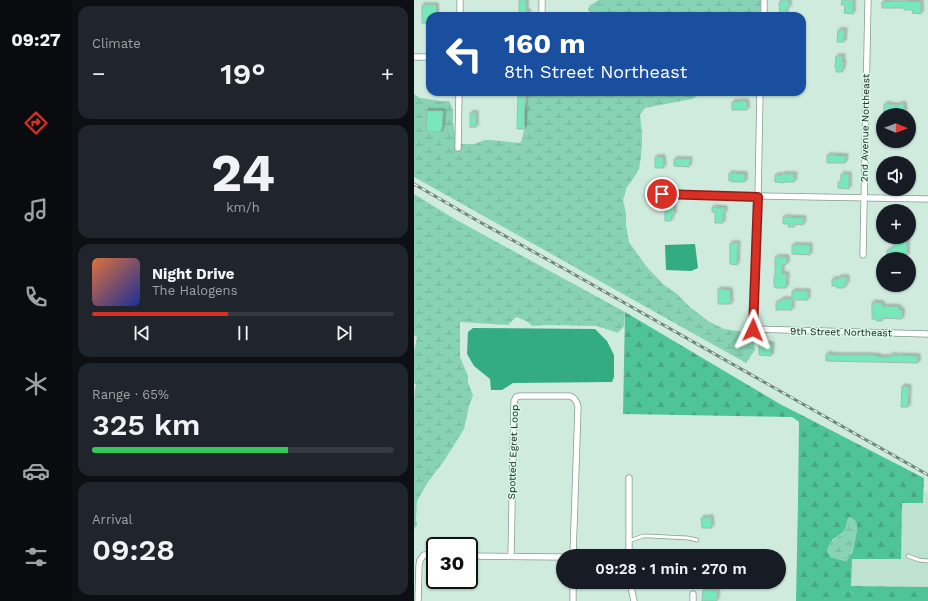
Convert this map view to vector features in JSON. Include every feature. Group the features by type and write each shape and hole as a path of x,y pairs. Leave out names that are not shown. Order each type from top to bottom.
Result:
{"street":[{"path":"460,0 460,12"},
{"path":"542,0 542,12"},
{"path":"764,0 764,12"},
{"name":"2nd Avenue Northeast","path":"863,255 868,0"},
{"path":"414,57 426,57"},
{"path":"458,148 459,96"},
{"path":"758,197 760,96"},
{"path":"662,194 928,199"},
{"name":"9th Street Northeast","path":"758,197 753,330 928,334"},
{"name":"Spotted Egret Loop","path":"511,556 514,402 516,397 520,396 570,396 577,402 578,415 573,549"},
{"path":"629,549 630,478"},
{"path":"418,601 419,565 420,560 426,556"},
{"path":"478,556 556,557"},
{"path":"573,589 573,601"},
{"path":"631,589 634,601"},
{"path":"693,594 693,601"}],"lane":[{"path":"629,541 643,536 688,538 697,540"},
{"path":"908,556 918,560 928,561"}],"shaded area":[{"path":"695,244 698,268 691,271 666,270 665,245"},
{"path":"473,328 595,329 607,341 614,355 614,377 612,382 513,383 502,390 491,390 490,379 474,366 467,354 468,332"},
{"path":"924,492 928,494 928,587 851,586 852,559 902,502 923,503"}],"green space":[{"path":"599,0 761,0 760,12 591,12 588,10 590,5"},
{"path":"414,94 420,98 449,101 453,110 455,151 461,151 461,144 474,144 485,140 521,142 525,126 524,112 527,97 698,96 692,99 645,108 640,115 642,141 639,169 627,187 623,200 629,242 646,266 663,284 708,321 724,329 744,332 754,339 755,350 746,363 414,177"},
{"path":"414,194 453,218 625,312 624,326 618,333 597,326 532,326 527,321 516,317 508,325 460,322 460,357 468,376 468,383 473,395 464,429 417,501 417,525 414,529 414,402 416,385 414,382 414,351 417,337 414,335"},
{"path":"625,312 780,404 924,478 923,503 902,503 901,559 852,559 851,586 928,587 928,601 796,601 799,422 792,417 623,414","holes":["847,521 857,530 852,553 846,561 830,557 832,540 844,530"]},
{"path":"850,517 855,520 857,530 850,558 846,561 830,557 827,552 828,547 832,541 842,533 846,527 848,518"}],"building":[{"path":"519,0 526,0 526,11 528,12 519,12"},
{"path":"781,0 789,0 789,8 786,8 786,12 780,12 779,2 781,2"},
{"path":"842,0 853,0 853,14 844,13 845,5 841,5"},
{"path":"882,2 921,2 921,14 912,13 913,10 904,10 904,8 882,8"},
{"path":"422,5 436,5 437,12 426,12 426,23 422,23"},
{"path":"838,30 845,30 844,42 837,42"},
{"path":"836,56 843,56 842,62 844,62 842,72 836,72"},
{"path":"518,96 525,96 524,129 517,129"},
{"path":"732,102 747,102 747,110 732,110"},
{"path":"884,104 904,104 904,108 884,108"},
{"path":"427,111 443,111 442,127 440,132 426,131"},
{"path":"470,113 476,113 476,127 470,127"},
{"path":"827,155 846,156 845,163 827,163"},
{"path":"655,157 663,157 664,168 655,168"},
{"path":"674,159 690,159 689,167 674,166"},
{"path":"729,173 745,174 745,182 729,181"},
{"path":"795,174 794,182 775,182 775,175"},
{"path":"841,174 849,174 849,189 838,188 838,182 841,182"},
{"path":"668,206 674,206 674,215 672,215 671,221 665,221 665,210 668,210"},
{"path":"712,207 725,208 725,213 723,213 723,223 715,223 715,212 712,212"},
{"path":"783,217 804,218 803,225 794,224 794,227 788,227 789,224 783,224"},
{"path":"730,243 738,243 737,265 730,264"},
{"path":"894,244 907,244 907,252 887,252 887,250 894,248"},
{"path":"792,245 810,245 810,255 792,254"},
{"path":"775,257 787,257 787,264 782,265 782,274 787,274 786,288 775,288 774,286"},
{"path":"839,277 847,277 847,284 845,284 844,288 832,286 832,279 839,279"},
{"path":"718,289 730,290 731,304 718,304"},
{"path":"792,291 808,291 808,300 792,300 792,310 776,310 776,302 781,302 781,299 792,299"},
{"path":"872,302 882,303 882,306 899,307 899,310 902,310 902,319 882,318 882,321 876,321 876,319 872,319"},
{"path":"759,344 772,344 771,356 759,355"},
{"path":"826,354 870,355 879,357 890,357 890,355 918,356 918,363 826,361"},
{"path":"902,386 909,387 908,407 901,407"},
{"path":"711,517 712,528 702,528 701,518"},
{"path":"703,590 717,590 717,601 702,601"}],"railway":[{"path":"414,184 928,475"}],"route":[{"path":"662,194 758,197 753,330"}]}
